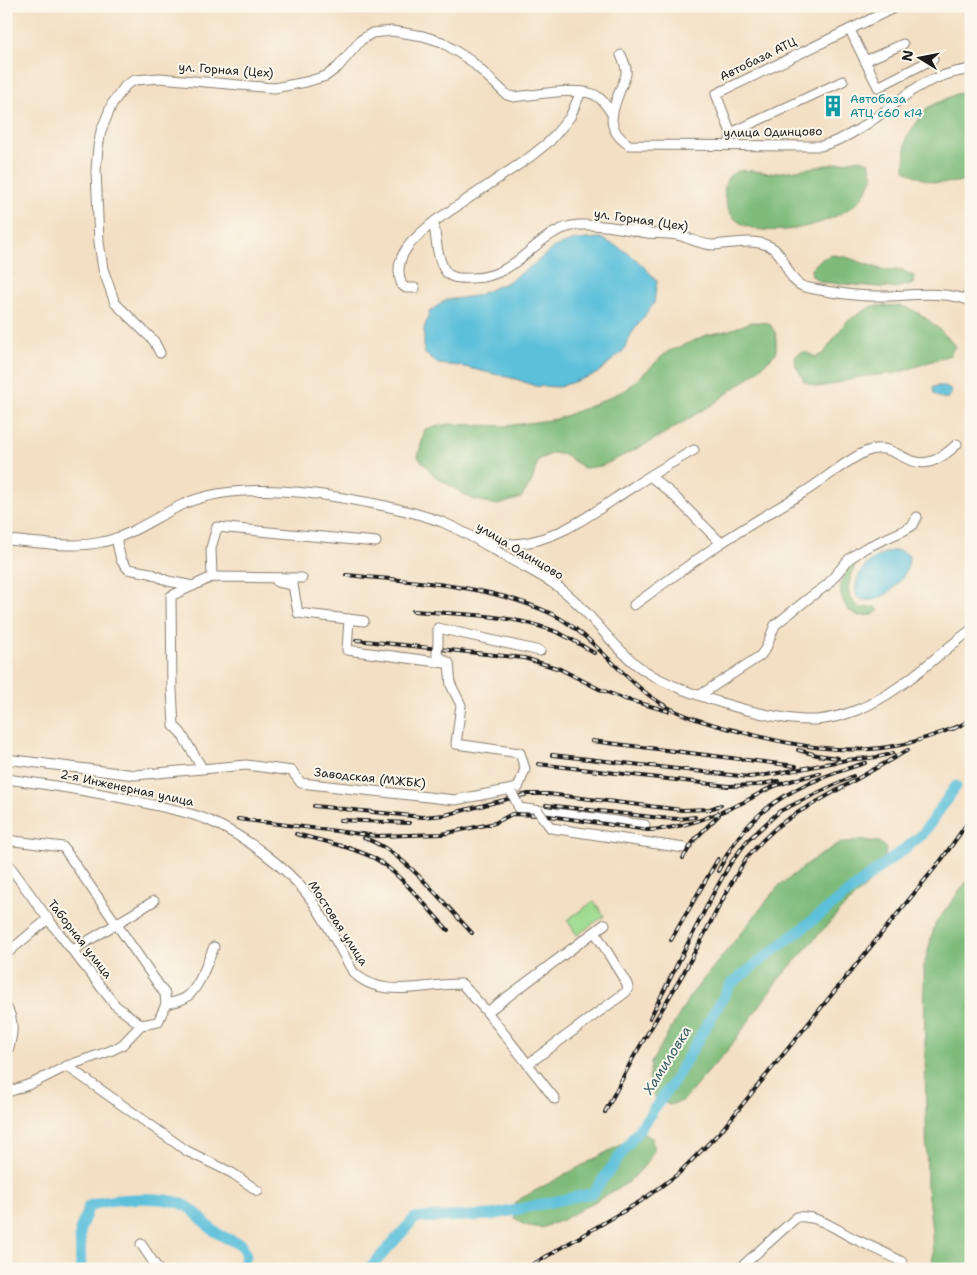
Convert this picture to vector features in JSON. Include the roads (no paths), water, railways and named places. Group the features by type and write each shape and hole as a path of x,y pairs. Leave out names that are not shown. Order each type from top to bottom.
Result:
{"main road":[{"path":"6,1007 11,1016 12,1035 6,1054"}],"street":[{"name":"Автобаза АТЦ","path":"729,146 730,133 716,94 898,6"},
{"name":"ул. Горная (Цех)","path":"160,353 154,340 115,303 109,291 103,269 99,242 96,170 101,131 112,104 126,85 135,80 160,78 274,88 306,82 326,76 338,68 361,40 372,33 392,30 442,42 471,61 507,95 514,97 581,92 591,93 603,101 612,114 613,125 618,138"},
{"path":"850,30 878,87 933,59"},
{"path":"865,61 903,44"},
{"path":"612,114 626,75 626,65 621,56"},
{"name":"улица Одинцово","path":"618,138 630,145 821,146 838,141 880,116 914,90 931,80 971,69"},
{"path":"730,133 843,81"},
{"path":"415,288 406,288 402,285 398,270 400,260 406,248 415,237 434,221 516,167 550,141 570,117 581,92"},
{"name":"ул. Горная (Цех)","path":"434,221 443,269 447,274 455,278 485,278 507,269 541,241 567,227 602,225 674,235 713,245 748,242 766,244 778,252 792,278 802,286 821,290 872,296 943,295 971,301"},
{"path":"634,605 721,543 867,451 882,448 908,460 926,463 946,455 957,444"},
{"path":"472,536 512,544 553,536 694,450"},
{"path":"650,476 672,494 721,543"},
{"name":"улица Одинцово","path":"6,540 84,546 105,542 198,498 218,493 311,493 396,509 444,523 472,536 553,584 566,593 592,618 622,652 639,667 674,685 700,695 782,718 816,720 835,717 857,710 890,693 971,630"},
{"path":"700,695 760,656 766,648 775,625 828,585 856,553 906,530 913,525 917,517"},
{"path":"212,577 211,548 217,527 376,542"},
{"path":"116,538 121,560 128,569 150,573 168,581 193,586"},
{"path":"202,768 181,733 174,726 171,596 212,577 302,578"},
{"path":"257,578 293,585 298,613 364,621"},
{"path":"349,619 347,650 449,663"},
{"path":"449,663 437,656 438,628 540,651"},
{"path":"449,663 451,685 461,705 456,744 520,753 524,769 518,788 512,794 520,808 645,825"},
{"name":"Заводская (МЖБК)","path":"6,759 135,776 246,765 292,771 301,783 455,800 512,794"},
{"name":"2-я Инженерная улица","path":"6,779 90,791 180,811 216,824 262,853"},
{"path":"538,811 551,828 684,848"},
{"path":"6,840 63,847 165,994 166,1004 158,1022 141,1025 122,1045 67,1066 33,1083 6,1091"},
{"name":"Мостовая улица","path":"262,853 295,880 308,895 353,972 361,980 379,987 394,989 462,984 487,1012 556,1100"},
{"name":"Таборная улица","path":"6,860 48,919 115,1005 141,1025"},
{"path":"73,950 154,901"},
{"path":"6,954 48,919"},
{"path":"487,1012 605,924"},
{"path":"528,1064 626,992 627,984 595,932"},
{"path":"166,1004 177,1002 188,996 198,982 214,947"},
{"path":"67,1066 187,1150 258,1190"},
{"path":"739,1269 797,1217 803,1216 822,1222 902,1262"},
{"path":"141,1244 158,1269"}],"water":[{"path":"600,238 632,256 657,281 654,303 632,333 623,351 596,374 559,387 535,386 516,379 460,366 438,364 424,353 424,329 430,311 446,300 475,296 508,282 533,265 554,247 575,240"},
{"path":"944,386 952,391 949,397 942,398 934,394 933,387"},
{"path":"896,550 909,556 908,565 899,582 892,590 875,600 857,597 857,580 860,573 872,560 880,555"}],"waterway":[{"name":"Хамиловка","path":"369,1269 415,1218 492,1215 593,1193 672,1084 731,984 922,835 956,786"},
{"name":"Хамиловка","path":"81,1269 80,1230 89,1206 124,1199 167,1200 192,1209 214,1231 242,1245 246,1256 242,1269"}],"railway":[{"path":"346,575 477,590 528,604 552,614 578,631 638,686 660,703 690,717 755,735 819,748 862,749 884,748 905,744 959,726"},
{"path":"413,611 510,619 549,629 594,653"},
{"path":"356,640 524,658 560,669 599,689 625,699 668,711"},
{"path":"953,729 971,720"},
{"path":"592,741 796,766"},
{"path":"798,750 838,758"},
{"path":"605,1112 633,1058 683,974 747,857 779,825 797,813 908,750"},
{"path":"552,755 749,777 893,753"},
{"path":"718,871 738,838 764,810 779,799 812,782 865,763"},
{"path":"538,764 728,786 757,785 778,781"},
{"path":"238,819 377,836 442,834 495,823 512,814 542,815 648,830 661,829 709,817 775,786 820,773"},
{"path":"650,1018 713,894 730,864 747,841 780,811 853,776"},
{"path":"314,806 422,817 445,815 528,794 548,794 682,810 710,809 721,805"},
{"path":"546,805 661,818 679,819 695,817"},
{"path":"683,858 695,839 719,815"},
{"path":"525,1269 641,1201 678,1174 721,1131 942,859 971,818"},
{"path":"340,820 409,823"},
{"path":"296,834 345,847 374,858 403,881 448,930"},
{"path":"364,838 394,854 408,866 436,893 472,933"},
{"path":"671,940 718,859"}],"place":[{"name":"Автобаза АТЦ с60 к14","path":"833,106"}]}
